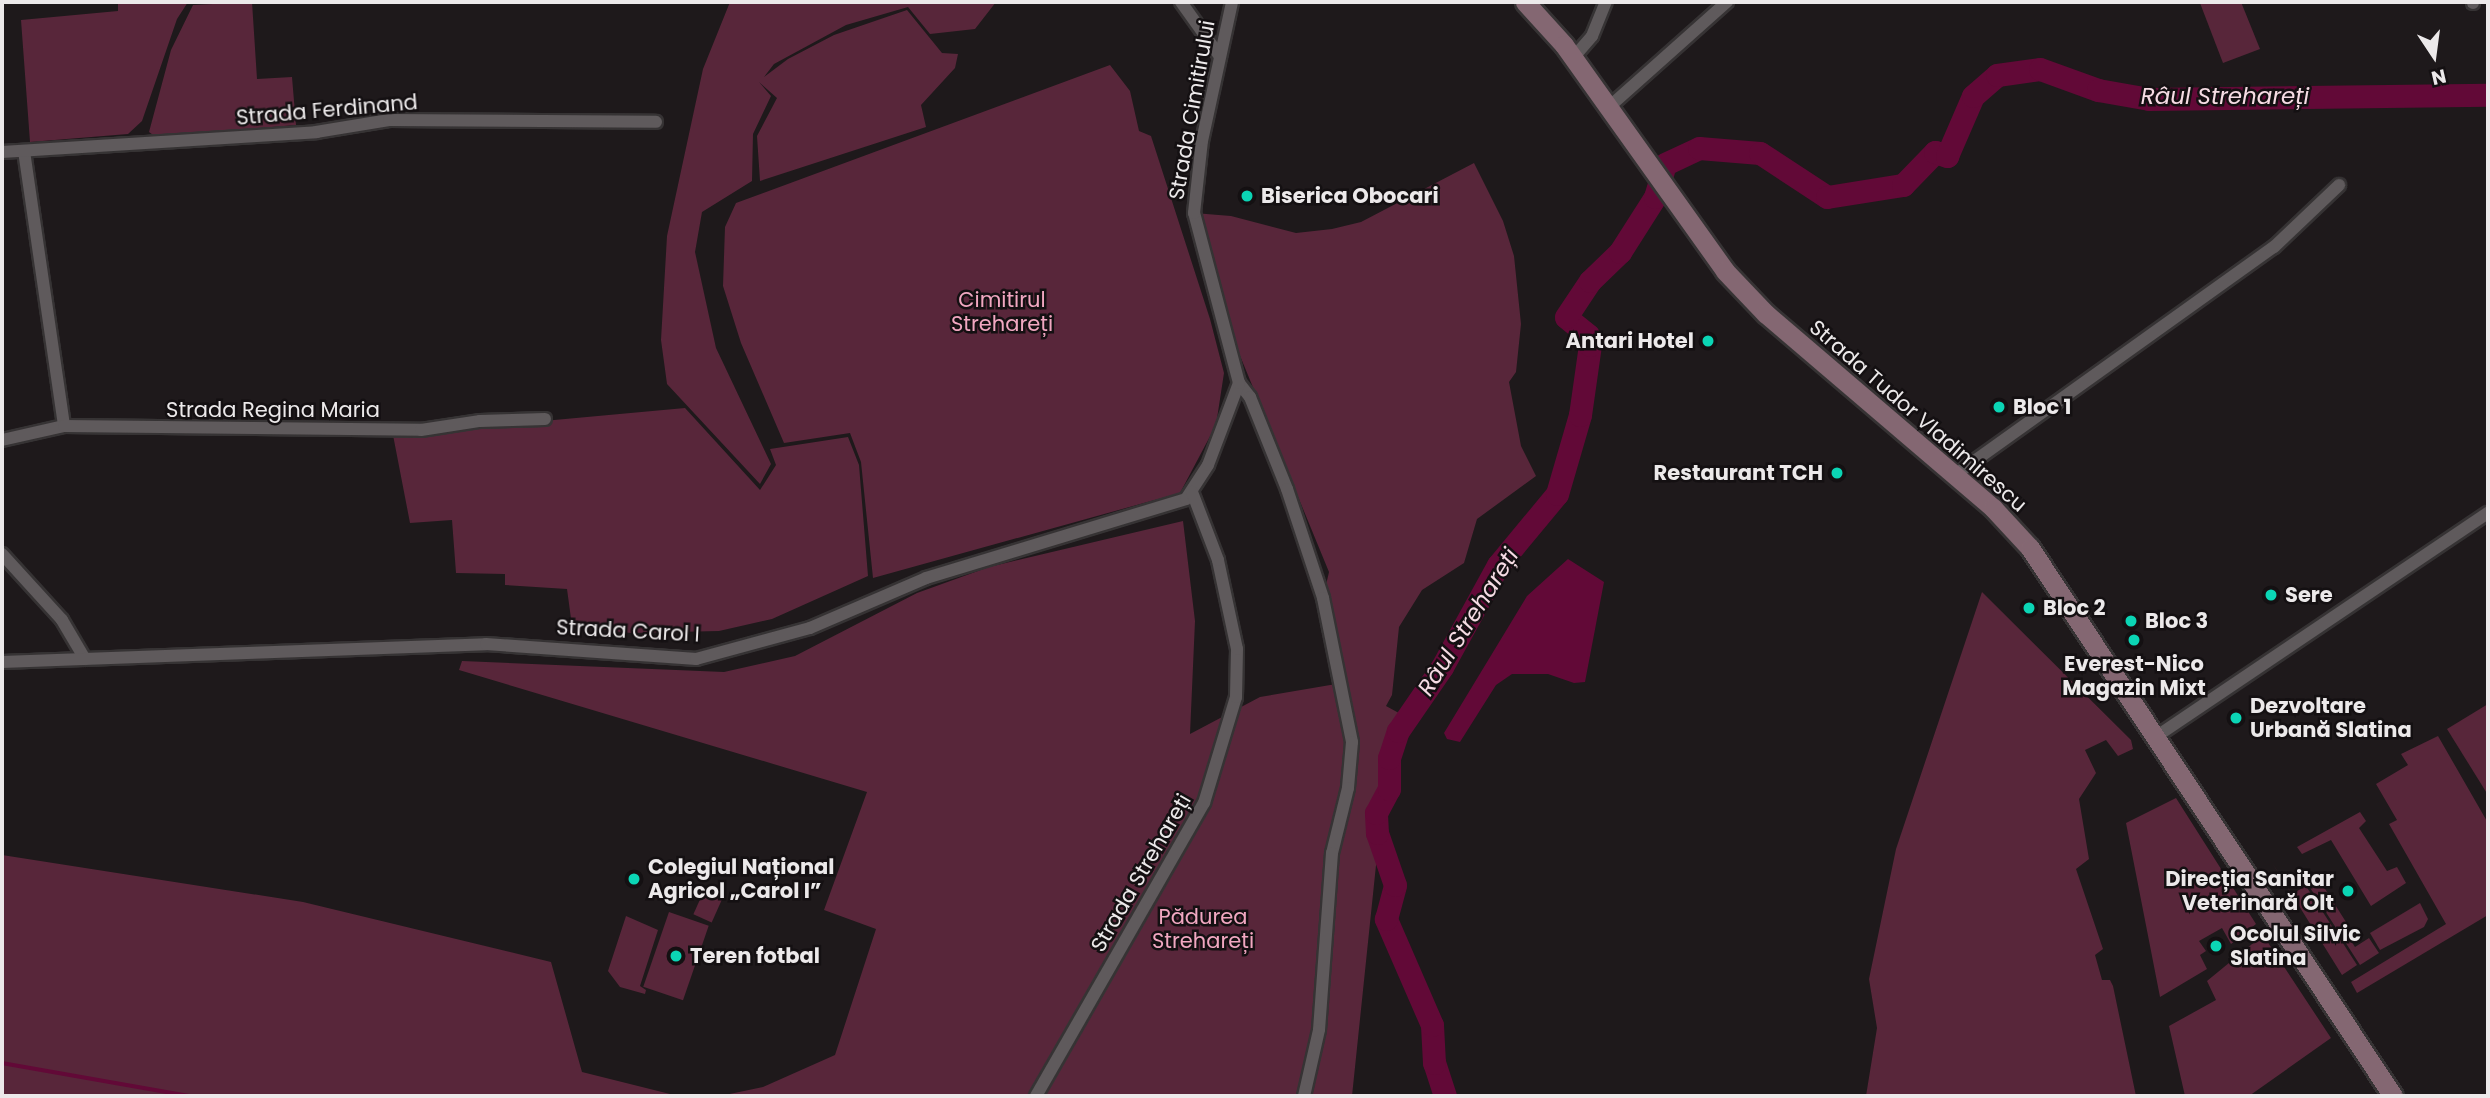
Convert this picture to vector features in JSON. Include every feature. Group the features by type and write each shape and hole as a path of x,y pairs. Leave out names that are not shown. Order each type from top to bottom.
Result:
{"main road":[{"name":"Strada Tudor Vladimirescu","path":"1525,2 1573,58 1609,107 1689,226 1766,314 1955,475 2030,548 2393,1096"}],"street":[{"path":"1181,2 1219,55"},
{"name":"Strada Cimitirului","path":"1232,2 1219,55 1194,194 1194,228 1239,383 1250,397 1287,489 1323,598 1352,742 1348,788 1332,853 1319,1031 1304,1096"},
{"path":"1573,58 1592,36 1606,2"},
{"path":"1609,107 1727,2"},
{"name":"Strada Ferdinand","path":"2,152 316,132 389,120 656,122"},
{"path":"24,151 64,426"},
{"path":"1955,475 2274,247 2339,185"},
{"name":"Strada Carol I","path":"2,662 508,645 696,659 810,628 926,578 1168,508 1192,492 1208,465 1239,383"},
{"name":"Strada Regina Maria","path":"2,440 64,426 421,429 480,421 545,419"},
{"name":"Strada Strehareți","path":"1036,1096 1204,803 1236,697 1237,649 1218,559 1192,492"},
{"path":"2157,736 2488,513"},
{"path":"2,554 62,620 85,659"}],"green space":[{"path":"118,2 188,2 177,19 142,121 128,134 30,142 21,20 118,11"},
{"path":"252,2 257,79 292,77 296,125 156,137 149,132 171,50 193,5"},
{"path":"730,2 996,2 975,29 930,34 908,7 846,25 774,64 764,77 788,59 834,35 907,10 942,53 958,54 955,68 921,105 926,127 760,181 757,136 777,98 759,82 771,96 753,134 752,181 702,212 695,252 716,348 771,464 760,484 667,384 661,340 667,236 703,69"},
{"path":"2241,2 2260,49 2223,63 2200,3"},
{"name":"Cimitirul Strehareți","path":"1110,65 1130,91 1139,131 1151,136 1210,319 1224,373 1216,425 1180,493 873,578 861,462 850,433 784,443 741,343 723,286 725,227 736,203"},
{"name":"Pădurea Strehareți","path":"1474,163 1503,221 1514,256 1521,324 1516,372 1509,382 1521,446 1536,476 1477,519 1464,563 1422,590 1399,627 1392,695 1386,706 1408,718 1383,798 1352,1096 720,1096 763,1087 835,1055 876,929 824,910 867,792 459,670 462,661 724,672 795,656 917,593 989,567 1183,521 1195,621 1190,734 1260,697 1342,683 1323,598 1329,572 1215,295 1194,213 1231,216 1296,233 1332,229 1361,222"},
{"path":"685,408 760,490 776,465 770,449 848,437 859,465 868,576 772,619 719,631 631,633 572,626 567,589 505,585 505,574 456,573 452,520 410,523 393,435"},
{"path":"1982,592 2131,740 2133,749 2118,756 2106,740 2085,750 2096,773 2079,799 2089,859 2076,869 2103,949 2095,955 2102,980 2110,980 2113,986 2136,1096 1866,1096 1877,1028 1869,979 1896,849"},
{"path":"2488,704 2488,795 2447,729"},
{"path":"2438,736 2488,823 2488,915 2357,993 2351,982 2446,924 2389,824 2397,820 2376,784 2408,765 2401,754"},
{"path":"2176,798 2256,924 2231,944 2222,928 2199,941 2206,951 2200,955 2207,969 2160,997 2126,823"},
{"path":"2360,812 2366,821 2359,828 2387,871 2397,867 2406,883 2371,906 2331,840 2302,854 2297,847"},
{"path":"2,855 303,902 551,962 582,1072 678,1096 2,1096"},
{"path":"2271,861 2292,894 2306,886 2357,965 2342,975"},
{"path":"2312,880 2316,887 2322,884 2346,922 2341,925 2355,947 2369,938 2379,953 2360,965 2307,883"},
{"path":"706,886 724,894 712,922 693,914"},
{"path":"2420,903 2428,919 2424,927 2380,950 2370,933"},
{"name":"Teren fotbal","path":"669,912 709,926 683,1000 643,987"},
{"path":"626,916 658,930 640,986 646,990 645,994 620,987 608,971"},
{"path":"2263,935 2331,1038 2249,1096 2185,1096 2169,1026 2216,1000 2207,981"}],"shaded area":[{"path":"1568,559 1604,582 1585,682 1574,683 1548,674 1512,674 1496,685 1460,742 1447,739 1444,733 1527,596"}],"waterway":[{"name":"Râul Strehareți","path":"1445,1096 1434,1063 1432,1025 1386,919 1395,885 1377,833 1376,813 1389,789 1389,758 1398,731 1442,667 1498,565 1557,494 1580,415 1590,345 1588,335 1566,317 1590,281 1620,252 1655,197 1665,164 1699,148 1760,153 1827,197 1903,185 1935,152 1947,156 1973,96 1997,75 2040,69 2098,90 2149,99 2488,95"},
{"path":"2,1063 190,1096"}],"place":[{"name":"Biserica Obocari","path":"1247,196"},
{"name":"Antari Hotel","path":"1708,341"},
{"name":"Bloc 1","path":"1999,407"},
{"name":"Restaurant TCH","path":"1837,473"},
{"name":"Sere","path":"2271,595"},
{"name":"Bloc 2","path":"2029,608"},
{"name":"Bloc 3","path":"2131,621"},
{"name":"Everest-Nico Magazin Mixt","path":"2134,640"},
{"name":"Dezvoltare Urbană Slatina","path":"2236,718"},
{"name":"Colegiul Național Agricol „Carol I”","path":"634,879"},
{"name":"Direcția Sanitar Veterinară Olt","path":"2348,891"},
{"name":"Ocolul Silvic Slatina","path":"2216,946"},
{"name":"Teren fotbal","path":"676,956"}]}
